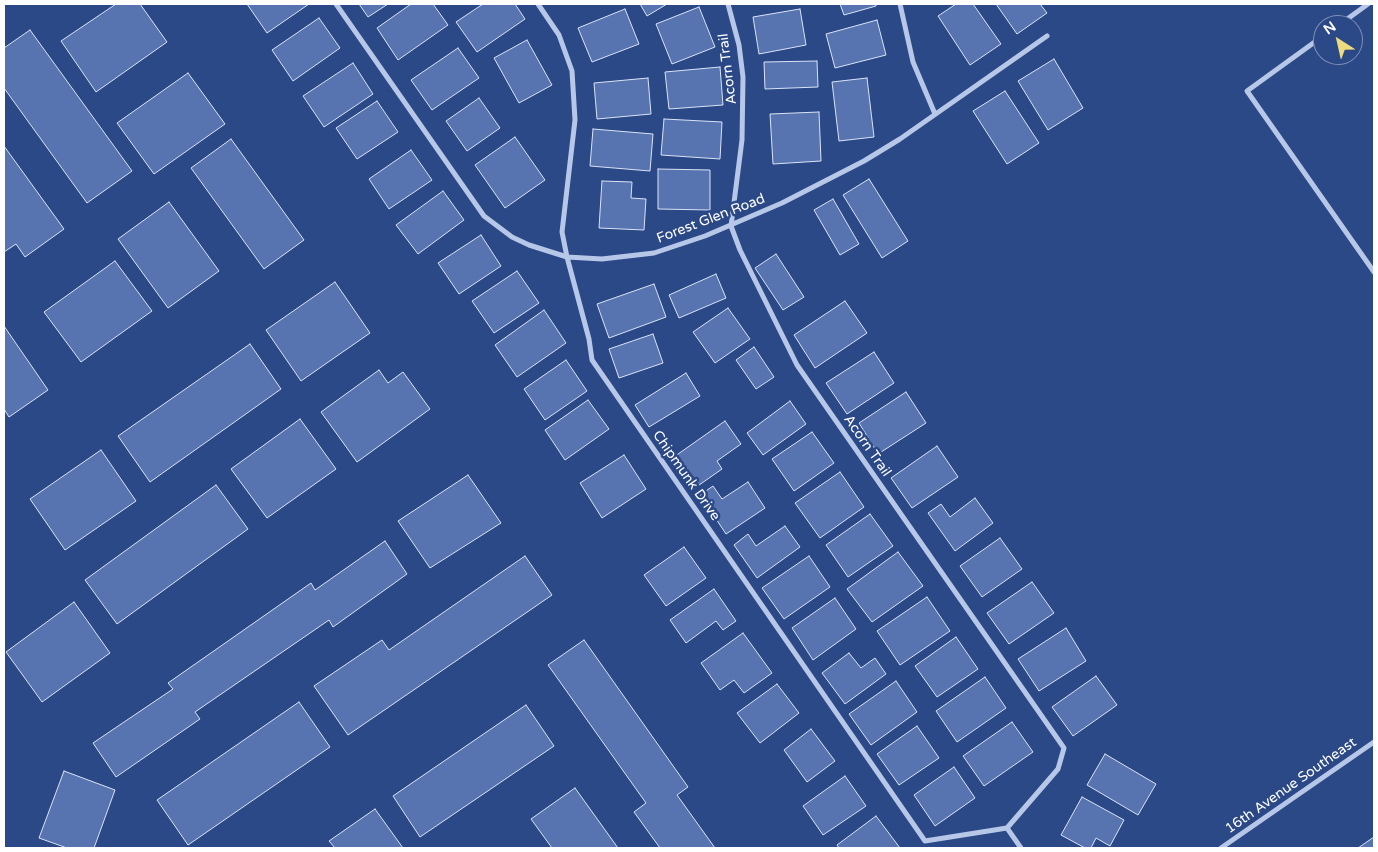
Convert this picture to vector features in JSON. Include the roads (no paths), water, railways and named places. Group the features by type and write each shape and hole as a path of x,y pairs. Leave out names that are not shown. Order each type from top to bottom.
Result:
{"street":[{"name":"Forest Glen Road","path":"336,4 484,216 512,237 567,257 602,259 654,253 731,226 782,203 864,161 1047,36"},
{"name":"Chipmunk Drive","path":"538,4 559,35 572,71 575,120 562,232 589,339 592,360 925,840 1006,828"},
{"name":"Acorn Trail","path":"728,4 739,45 745,106 731,226 797,366 1064,748 1058,769 1006,828"},
{"path":"900,4 913,62 935,114"},
{"path":"1353,15 1368,4"},
{"path":"1313,43 1247,91 1374,272"},
{"name":"16th Avenue Southeast","path":"1221,848 1374,742"},
{"path":"1006,828 1021,848"}]}
